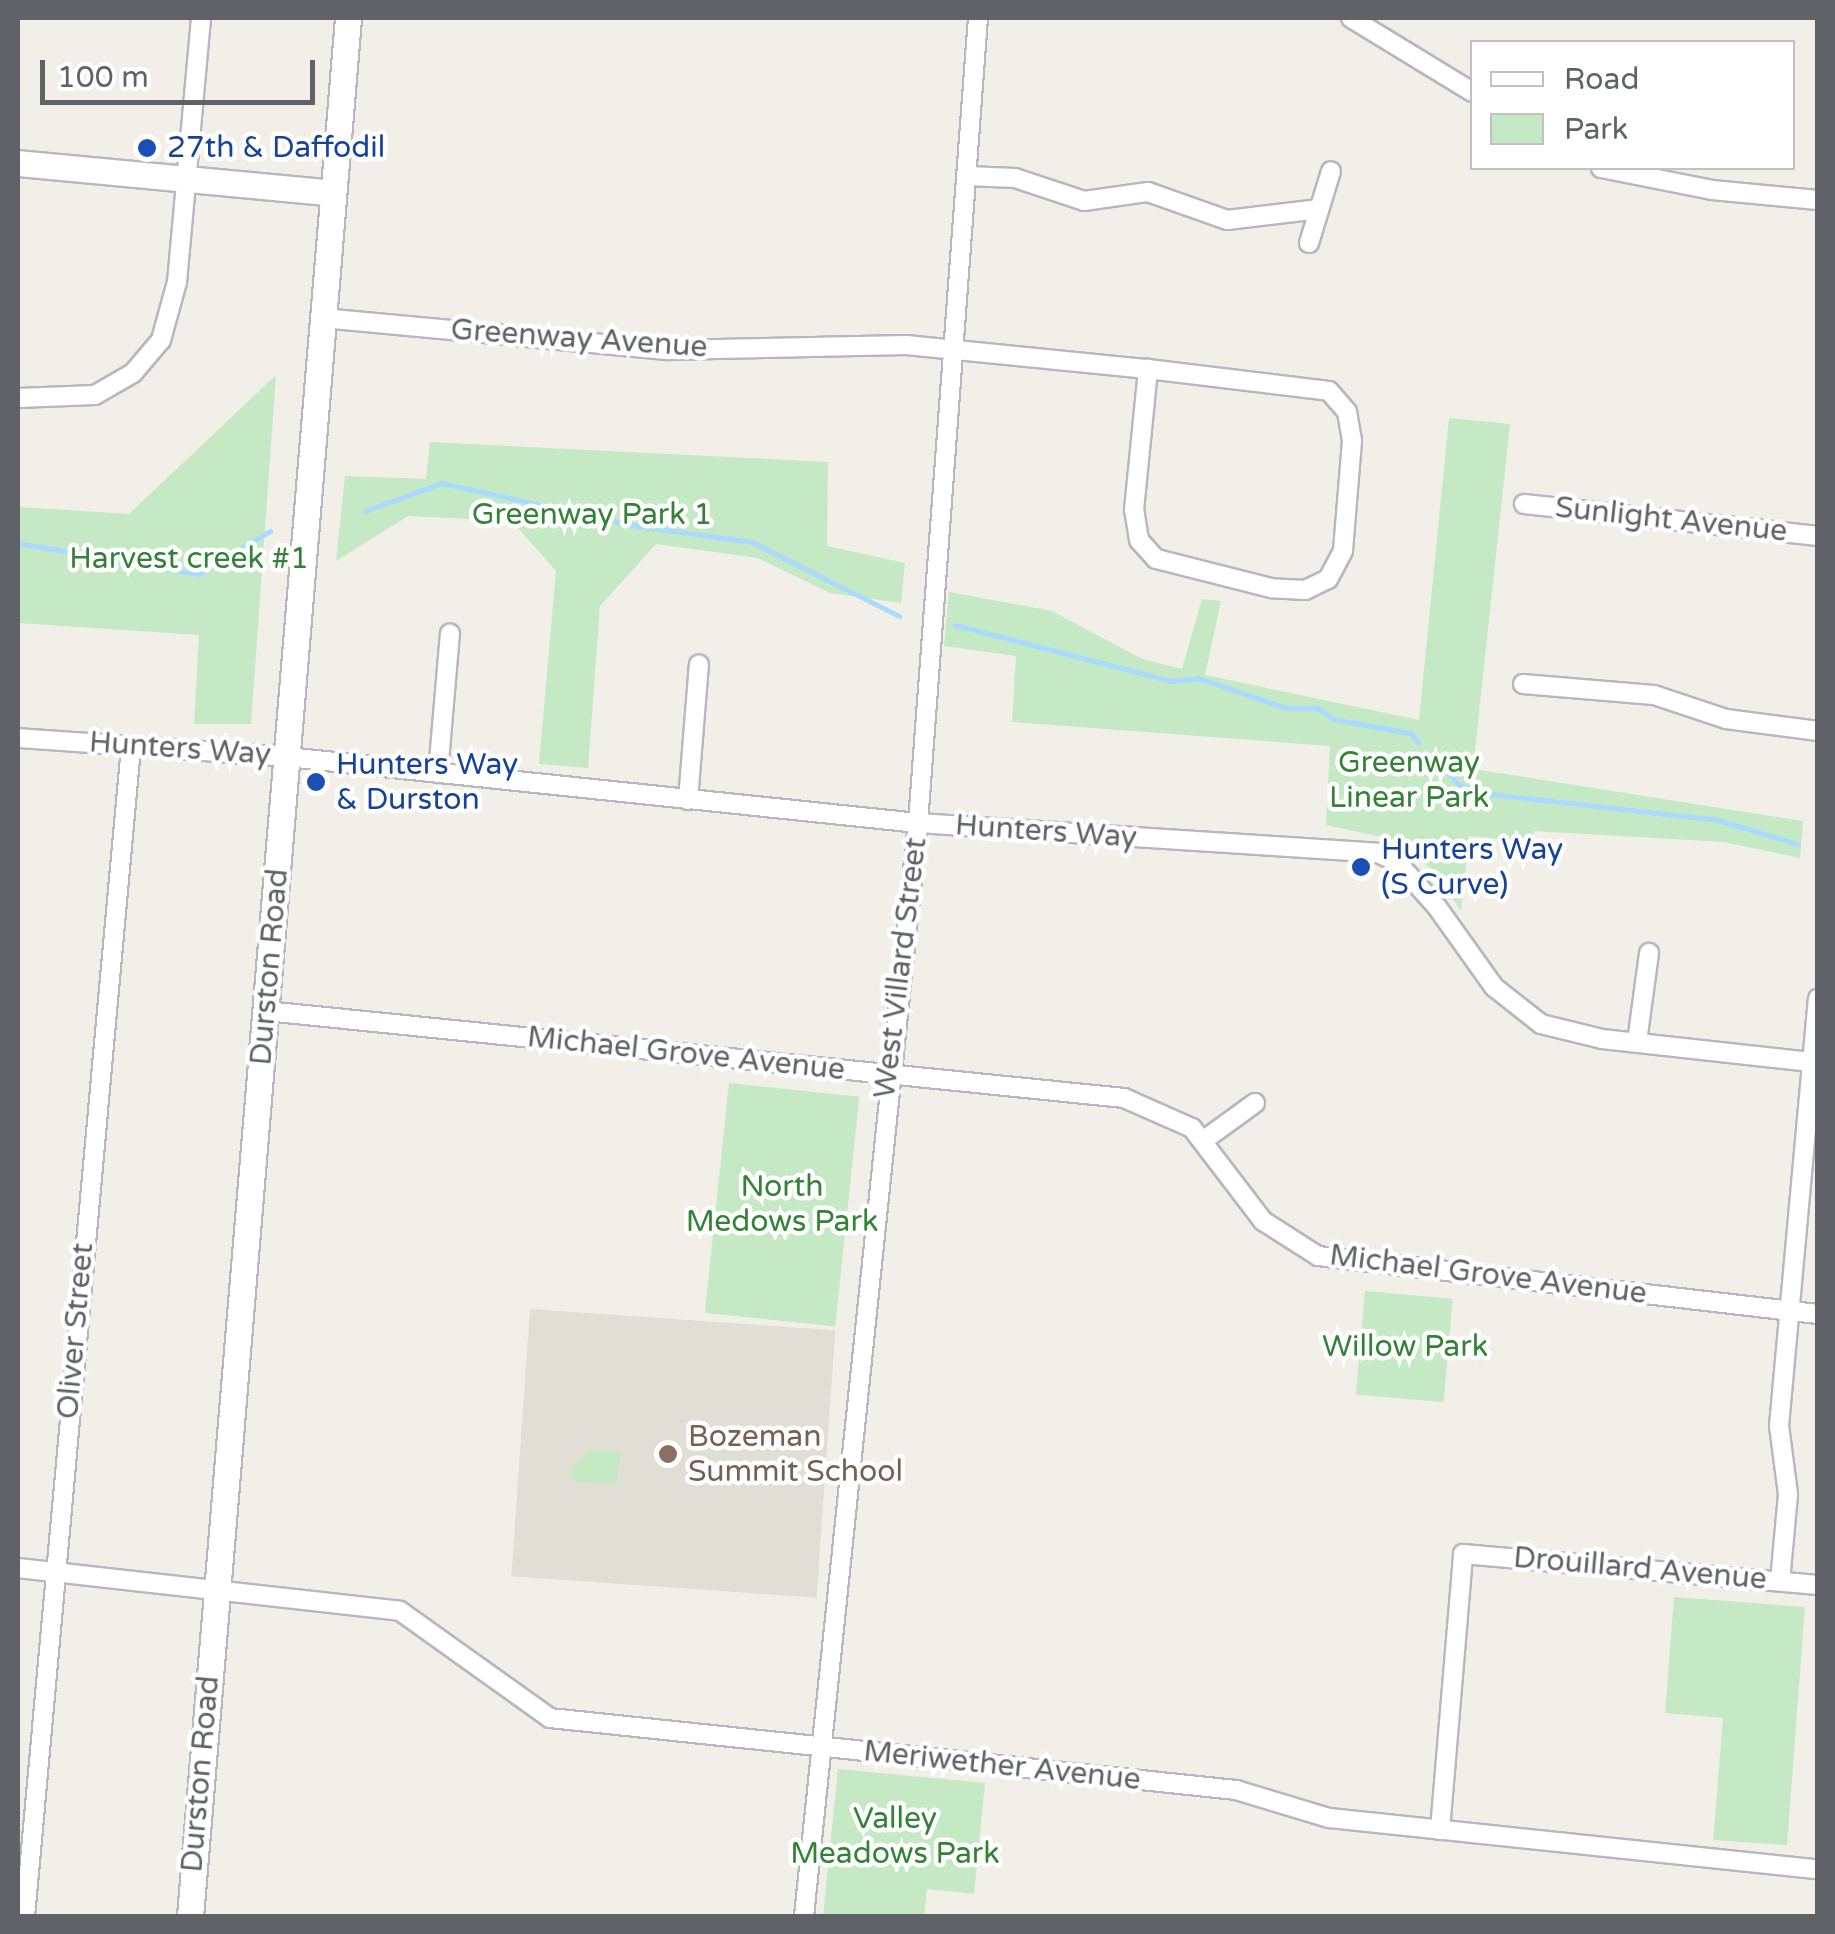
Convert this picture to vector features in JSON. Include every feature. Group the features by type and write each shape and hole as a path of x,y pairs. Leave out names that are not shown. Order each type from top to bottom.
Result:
{"main road":[{"name":"Durston Road","path":"190,1916 348,18"},
{"path":"18,164 333,193"}],"street":[{"path":"18,398 95,395 121,382 153,352 171,312 189,177 200,18"},
{"name":"West Villard Street","path":"804,1916 888,1074 918,824 957,350 978,18"},
{"path":"1352,18 1470,91"},
{"path":"1610,170 1712,190 1818,200"},
{"path":"1309,243 1331,171"},
{"path":"967,176 1016,178 1084,201 1148,192 1227,220 1319,209"},
{"name":"Greenway Avenue","path":"322,318 670,350 822,342 957,350 1148,369"},
{"path":"1148,369 1328,391 1347,412 1352,441 1344,536 1328,579 1306,590 1271,588 1156,559 1139,540 1134,510 1148,369"},
{"name":"Sunlight Avenue","path":"1524,504 1818,536"},
{"path":"438,773 450,634"},
{"path":"688,800 699,664"},
{"path":"1523,684 1654,695 1726,719 1818,731"},
{"name":"Hunters Way","path":"18,738 287,757 918,824 1378,853 1397,862 1519,1011 1566,1032 1815,1063"},
{"name":"Oliver Street","path":"25,1916 53,1573 131,746"},
{"path":"1637,1042 1649,953"},
{"path":"1780,1581 1788,1494 1780,1426 1818,999"},
{"name":"Michael Grove Avenue","path":"266,1012 1124,1098 1158,1108 1204,1140 1263,1221 1318,1256 1818,1314"},
{"path":"1204,1140 1255,1103"},
{"name":"Drouillard Avenue","path":"1440,1830 1462,1554 1818,1586"},
{"name":"Meriwether Avenue","path":"18,1568 400,1611 550,1718 1236,1790 1301,1813 1818,1869"}],"shaded area":[{"name":"Bozeman Summit School","path":"530,1309 835,1330 817,1598 511,1576"}],"green space":[{"name":"Harvest creek #1","path":"276,375 251,724 194,724 199,635 18,623 18,507 129,514"},
{"name":"Greenway Linear Park","path":"1449,418 1510,424 1473,769 1803,821 1800,858 1724,842 1534,831 1532,842 1469,836 1461,911 1436,873 1396,840 1326,825 1330,746 1012,722 1016,656 944,646 949,592 1052,611 1142,659 1182,669 1202,599 1221,601 1205,675 1419,720"},
{"name":"Greenway Park 1","path":"430,442 828,462 827,546 905,563 901,603 830,593 758,558 656,544 600,606 588,768 539,764 556,571 512,521 408,516 336,561 345,476 426,479"},
{"name":"North Medows Park","path":"729,1083 859,1097 835,1326 705,1313"},
{"name":"Willow Park","path":"1365,1291 1453,1299 1444,1402 1356,1395"},
{"path":"593,1449 621,1452 616,1484 573,1481 570,1468"},
{"path":"1674,1597 1805,1607 1787,1845 1713,1840 1723,1718 1665,1713"},
{"name":"Valley Meadows Park","path":"838,1769 985,1783 974,1894 927,1889 924,1916 823,1916"}],"waterway":[{"path":"365,511 442,483 631,525 752,542 899,616"},
{"path":"18,543 198,574 270,531"},
{"path":"955,625 1171,681 1198,678 1286,708 1318,708 1333,719 1410,733 1419,743"},
{"path":"1433,757 1458,784 1481,793 1718,820 1797,844"}],"place":[{"name":"27th & Daffodil","path":"147,148"},
{"name":"Hunters Way & Durston","path":"316,782"},
{"name":"Hunters Way (S Curve)","path":"1361,867"},
{"name":"Bozeman Summit School","path":"668,1454"}]}
